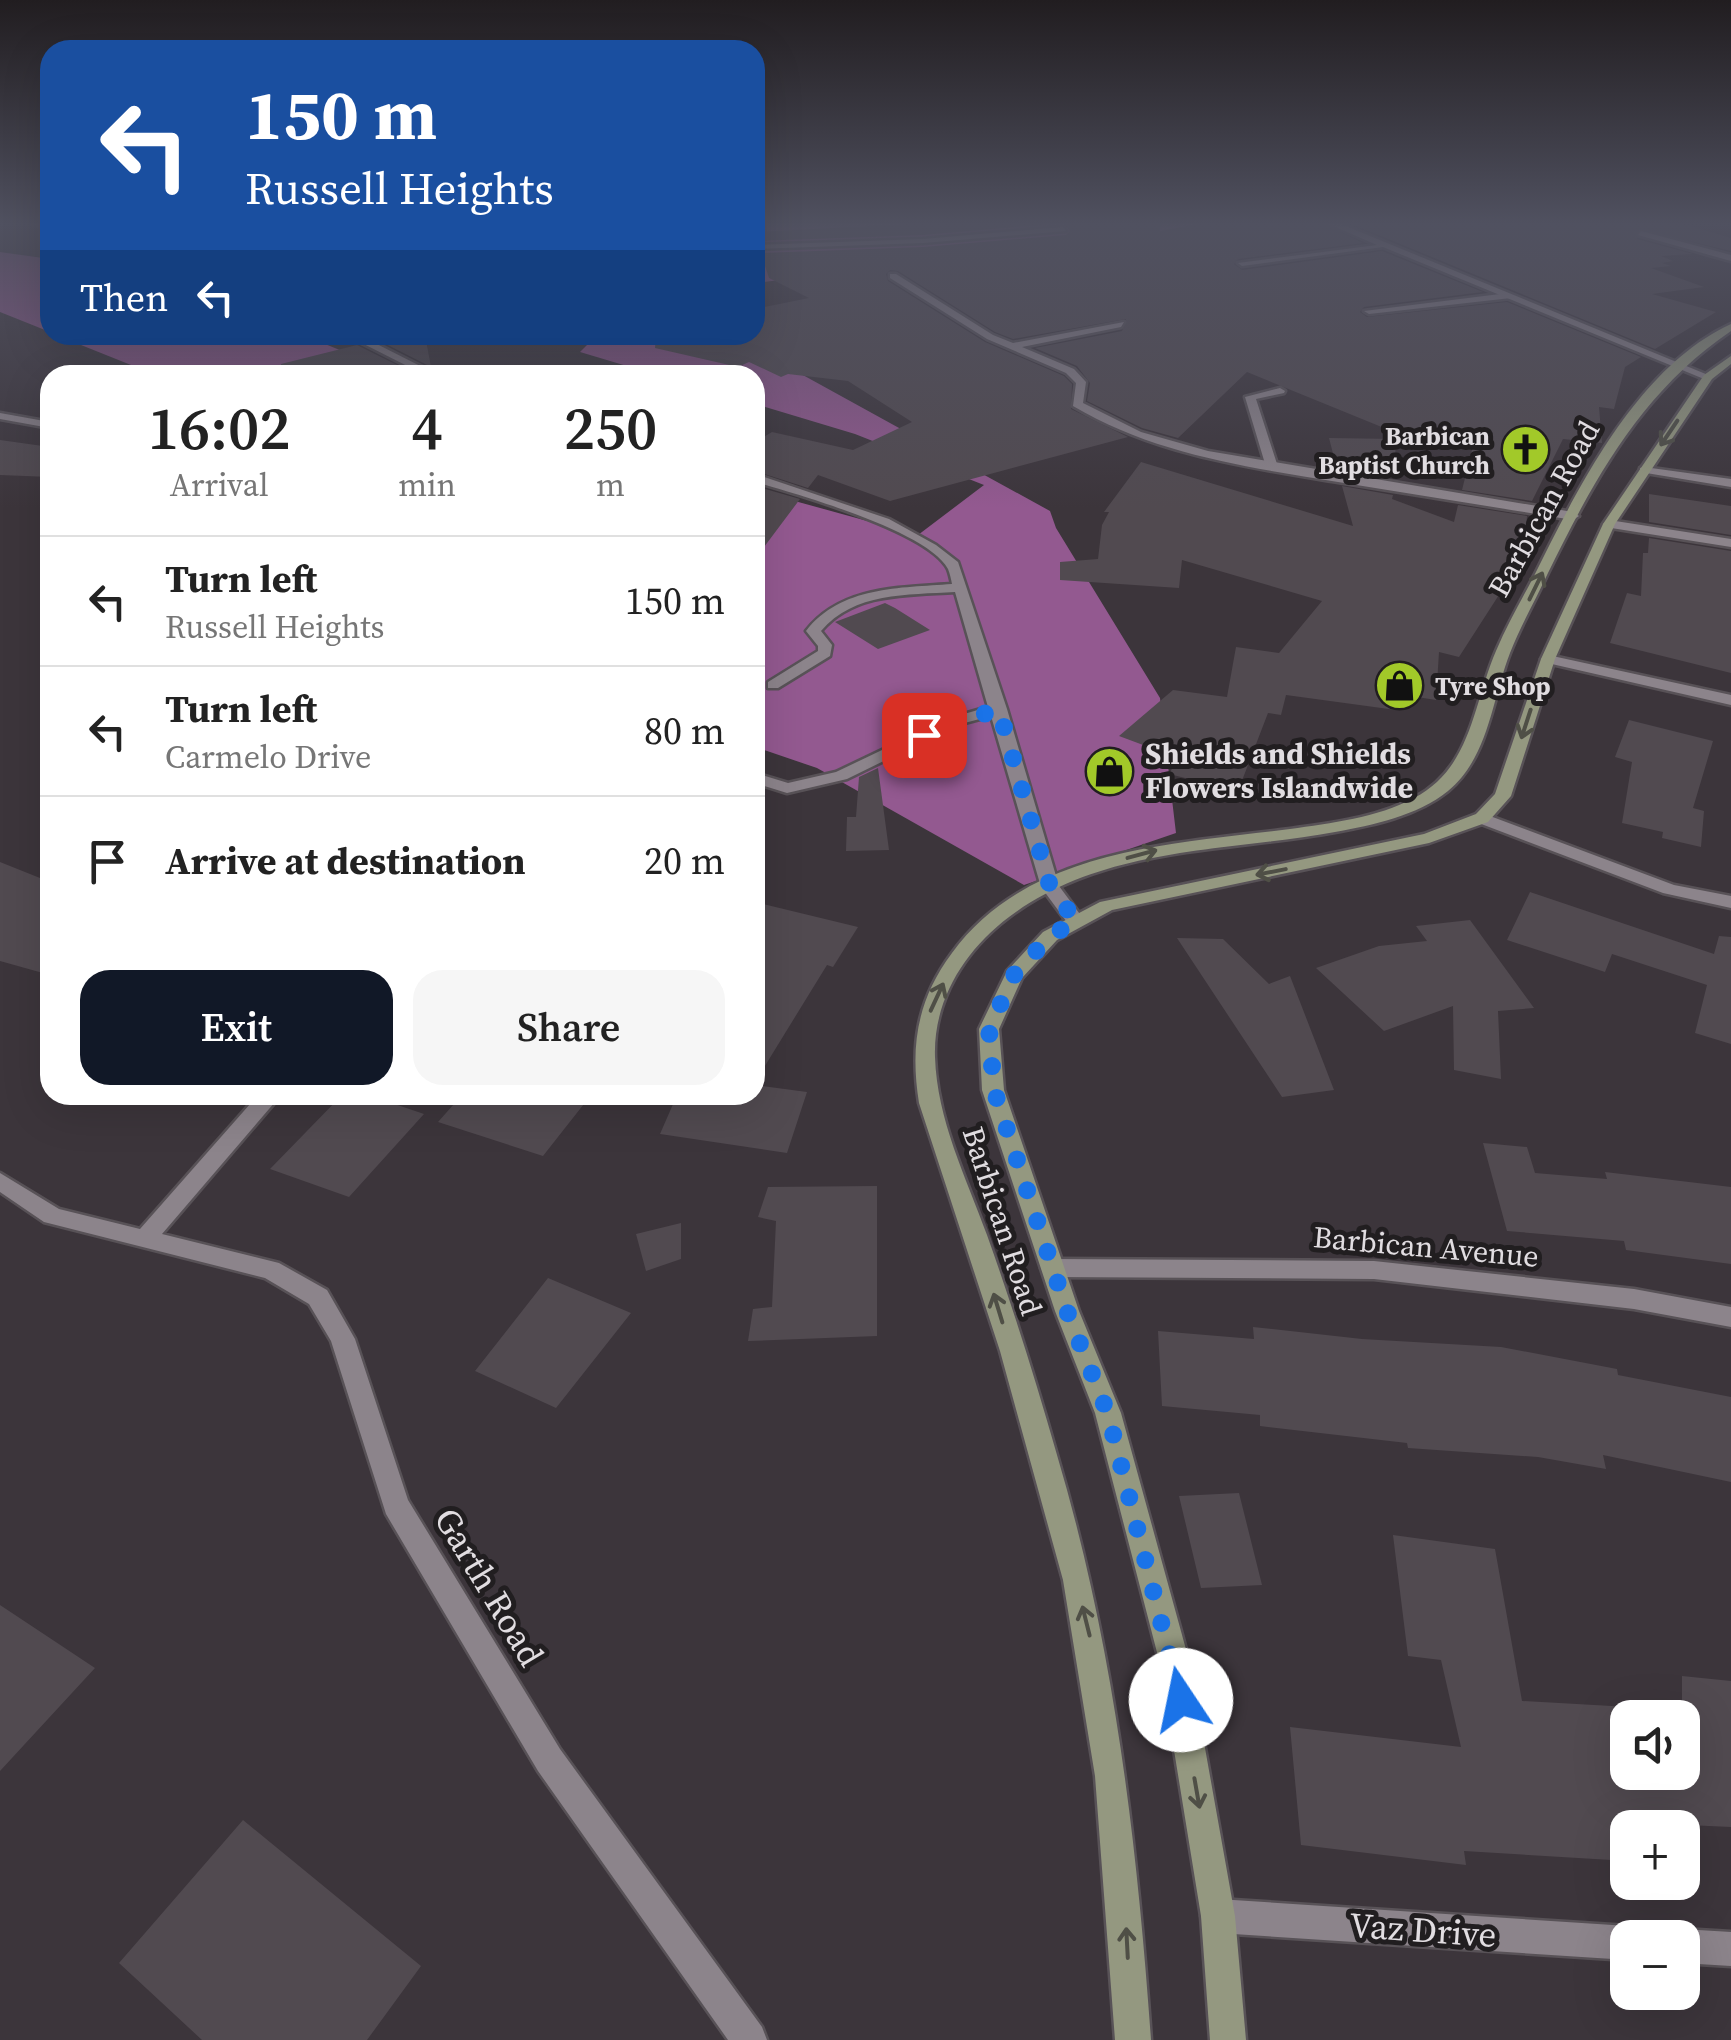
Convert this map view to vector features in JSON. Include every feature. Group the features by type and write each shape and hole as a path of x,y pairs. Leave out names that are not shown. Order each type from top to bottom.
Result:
{"main road":[{"name":"Barbican Road","path":"1133,2040 1126,1919 1097,1665 1062,1517 982,1252 929,1105 924,1049 930,1005 958,957 1014,905 1050,886 1098,866 1161,850 1335,825 1427,800 1449,782 1472,750 1504,650 1573,516 1641,408 1678,364 1701,344 1731,327"},
{"path":"1482,818 1503,796 1548,659 1609,524 1708,377 1731,359"},
{"name":"Barbican Road","path":"1228,2040 1218,1916 1174,1664 1108,1414 994,1090 989,1029 1014,975 1050,936 1106,906 1384,849 1429,838 1482,818"}],"street":[{"path":"959,317 990,337 1070,371 1081,382 1077,404 1094,416 1159,440 1272,467 1573,516"},
{"path":"1561,317 1708,377"},
{"path":"1011,346 1121,324"},
{"path":"372,345 413,365"},
{"path":"1272,467 1250,397 1280,391"},
{"path":"0,416 40,422"},
{"path":"1644,470 1731,483"},
{"path":"765,481 852,507 928,542 953,565 1050,886 1076,921"},
{"path":"1609,524 1731,543"},
{"path":"773,685 825,652 825,645 813,630 832,612 855,601 960,588"},
{"path":"1548,659 1731,700"},
{"path":"765,781 787,788 841,776 952,722 999,710"},
{"path":"1482,818 1669,889 1731,902"},
{"path":"147,1236 261,1105"},
{"name":"Garth Road","path":"0,1181 52,1216 147,1236 271,1270 318,1298 343,1339 396,1505 550,1760 749,2040"},
{"name":"Barbican Avenue","path":"1054,1268 1374,1270 1634,1299 1731,1317"},
{"name":"Vaz Drive","path":"1218,1916 1610,1942"},
{"path":"1700,1947 1731,1950"}],"shaded area":[{"path":"13,317 40,317 40,328"},
{"path":"81,345 328,345 376,365 131,365"},
{"path":"587,345 748,345 1050,511 1056,528 1160,698 1176,833 1024,885 817,768 765,750 765,493 918,535 984,485 855,434 765,407 765,365 624,365 580,352"}],"building":[{"path":"765,317 946,317 985,342 1064,376 1072,384 1071,409 1128,437 890,501 818,475 808,488 765,474 765,436 772,432 853,450 912,422 848,381 788,374 781,377 765,370 765,365 729,365 655,348 765,345"},
{"path":"971,317 1544,317 1641,357 1625,367 1614,409 1599,407 1602,443 1563,439 1532,501 1462,490 1472,450 1416,441 1247,372 1178,438 1142,428 1087,401 1090,383 1077,366 1035,348 1122,331 1126,319 1013,339"},
{"path":"1578,317 1707,317 1655,349"},
{"path":"357,345 397,365 281,365"},
{"path":"388,345 427,345 431,365"},
{"path":"1329,438 1396,439 1394,478 1337,469"},
{"path":"0,440 40,446 40,477 0,475"},
{"path":"1141,462 1353,526 1342,486 1393,495 1392,499 1454,522 1458,505 1527,516 1524,556 1459,657 1439,652 1436,700 1398,694 1396,710 1286,695 1281,715 1268,713 1243,778 1234,790 1169,774 1178,758 1119,736 1173,690 1227,697 1236,647 1279,653 1322,601 1182,560 1179,588 1060,580 1060,562 1098,559 1102,525 1109,512 1104,512"},
{"path":"765,489 800,499 765,546"},
{"path":"1649,494 1731,506 1731,535 1649,522"},
{"path":"1649,538 1731,551 1731,673 1610,643 1627,593 1641,596 1643,553 1648,553"},
{"path":"885,603 930,630 878,649 835,622"},
{"path":"1629,720 1713,741 1693,808 1704,811 1701,847 1662,838 1663,832 1622,823 1632,762 1615,757"},
{"path":"878,768 889,850 846,851 847,817 856,817 859,777"},
{"path":"0,862 40,878 40,972 0,961"},
{"path":"1530,892 1714,954 1719,936 1731,937 1731,1044 1695,1033 1707,985 1612,954 1605,972 1507,940"},
{"path":"765,904 858,927 833,967 827,965 765,1066"},
{"path":"1470,920 1534,1008 1498,1011 1501,1079 1454,1070 1453,1006 1384,1031 1316,968 1379,946 1427,941 1416,926"},
{"path":"1177,938 1223,939 1269,984 1290,976 1334,1090 1282,1097"},
{"path":"765,1086 807,1092 787,1153 660,1134 673,1105 765,1105"},
{"path":"332,1105 397,1105 424,1114 349,1197 270,1169"},
{"path":"453,1105 583,1105 543,1156 438,1122"},
{"path":"1483,1143 1527,1147 1535,1173 1607,1179 1605,1172 1731,1187 1731,1264 1626,1250 1624,1241 1507,1231"},
{"path":"877,1186 877,1336 748,1341 753,1309 772,1307 776,1221 758,1217 768,1187"},
{"path":"681,1223 681,1259 646,1271 636,1234"},
{"path":"548,1278 631,1313 556,1408 475,1371"},
{"path":"1253,1327 1362,1339 1501,1347 1617,1369 1618,1375 1731,1397 1731,1482 1603,1455 1606,1469 1538,1457 1408,1448 1407,1443 1260,1426 1260,1415 1162,1406 1158,1331 1254,1339"},
{"path":"1239,1493 1262,1585 1201,1588 1179,1496"},
{"path":"1393,1535 1495,1549 1522,1701 1610,1706 1610,1790 1700,1790 1700,1700 1682,1700 1682,1676 1731,1681 1731,1827 1700,1826 1700,1810 1610,1810 1610,1860 1464,1851 1466,1865 1301,1845 1290,1727 1461,1747 1441,1660 1408,1656"},
{"path":"0,1605 95,1668 0,1771"},
{"path":"243,1820 421,1966 367,2040 202,2040 119,1963"}],"place":[{"name":"Barbican Baptist Church","path":"1525,450"},
{"name":"Tyre Shop","path":"1400,686"},
{"name":"Shields and Shields Flowers Islandwide","path":"1110,771"}],"route":[{"path":"924,735 952,722 999,710 1050,886 1076,921 1050,936 1014,975 989,1029 994,1090 1067,1311 1108,1414 1181,1700"}]}
